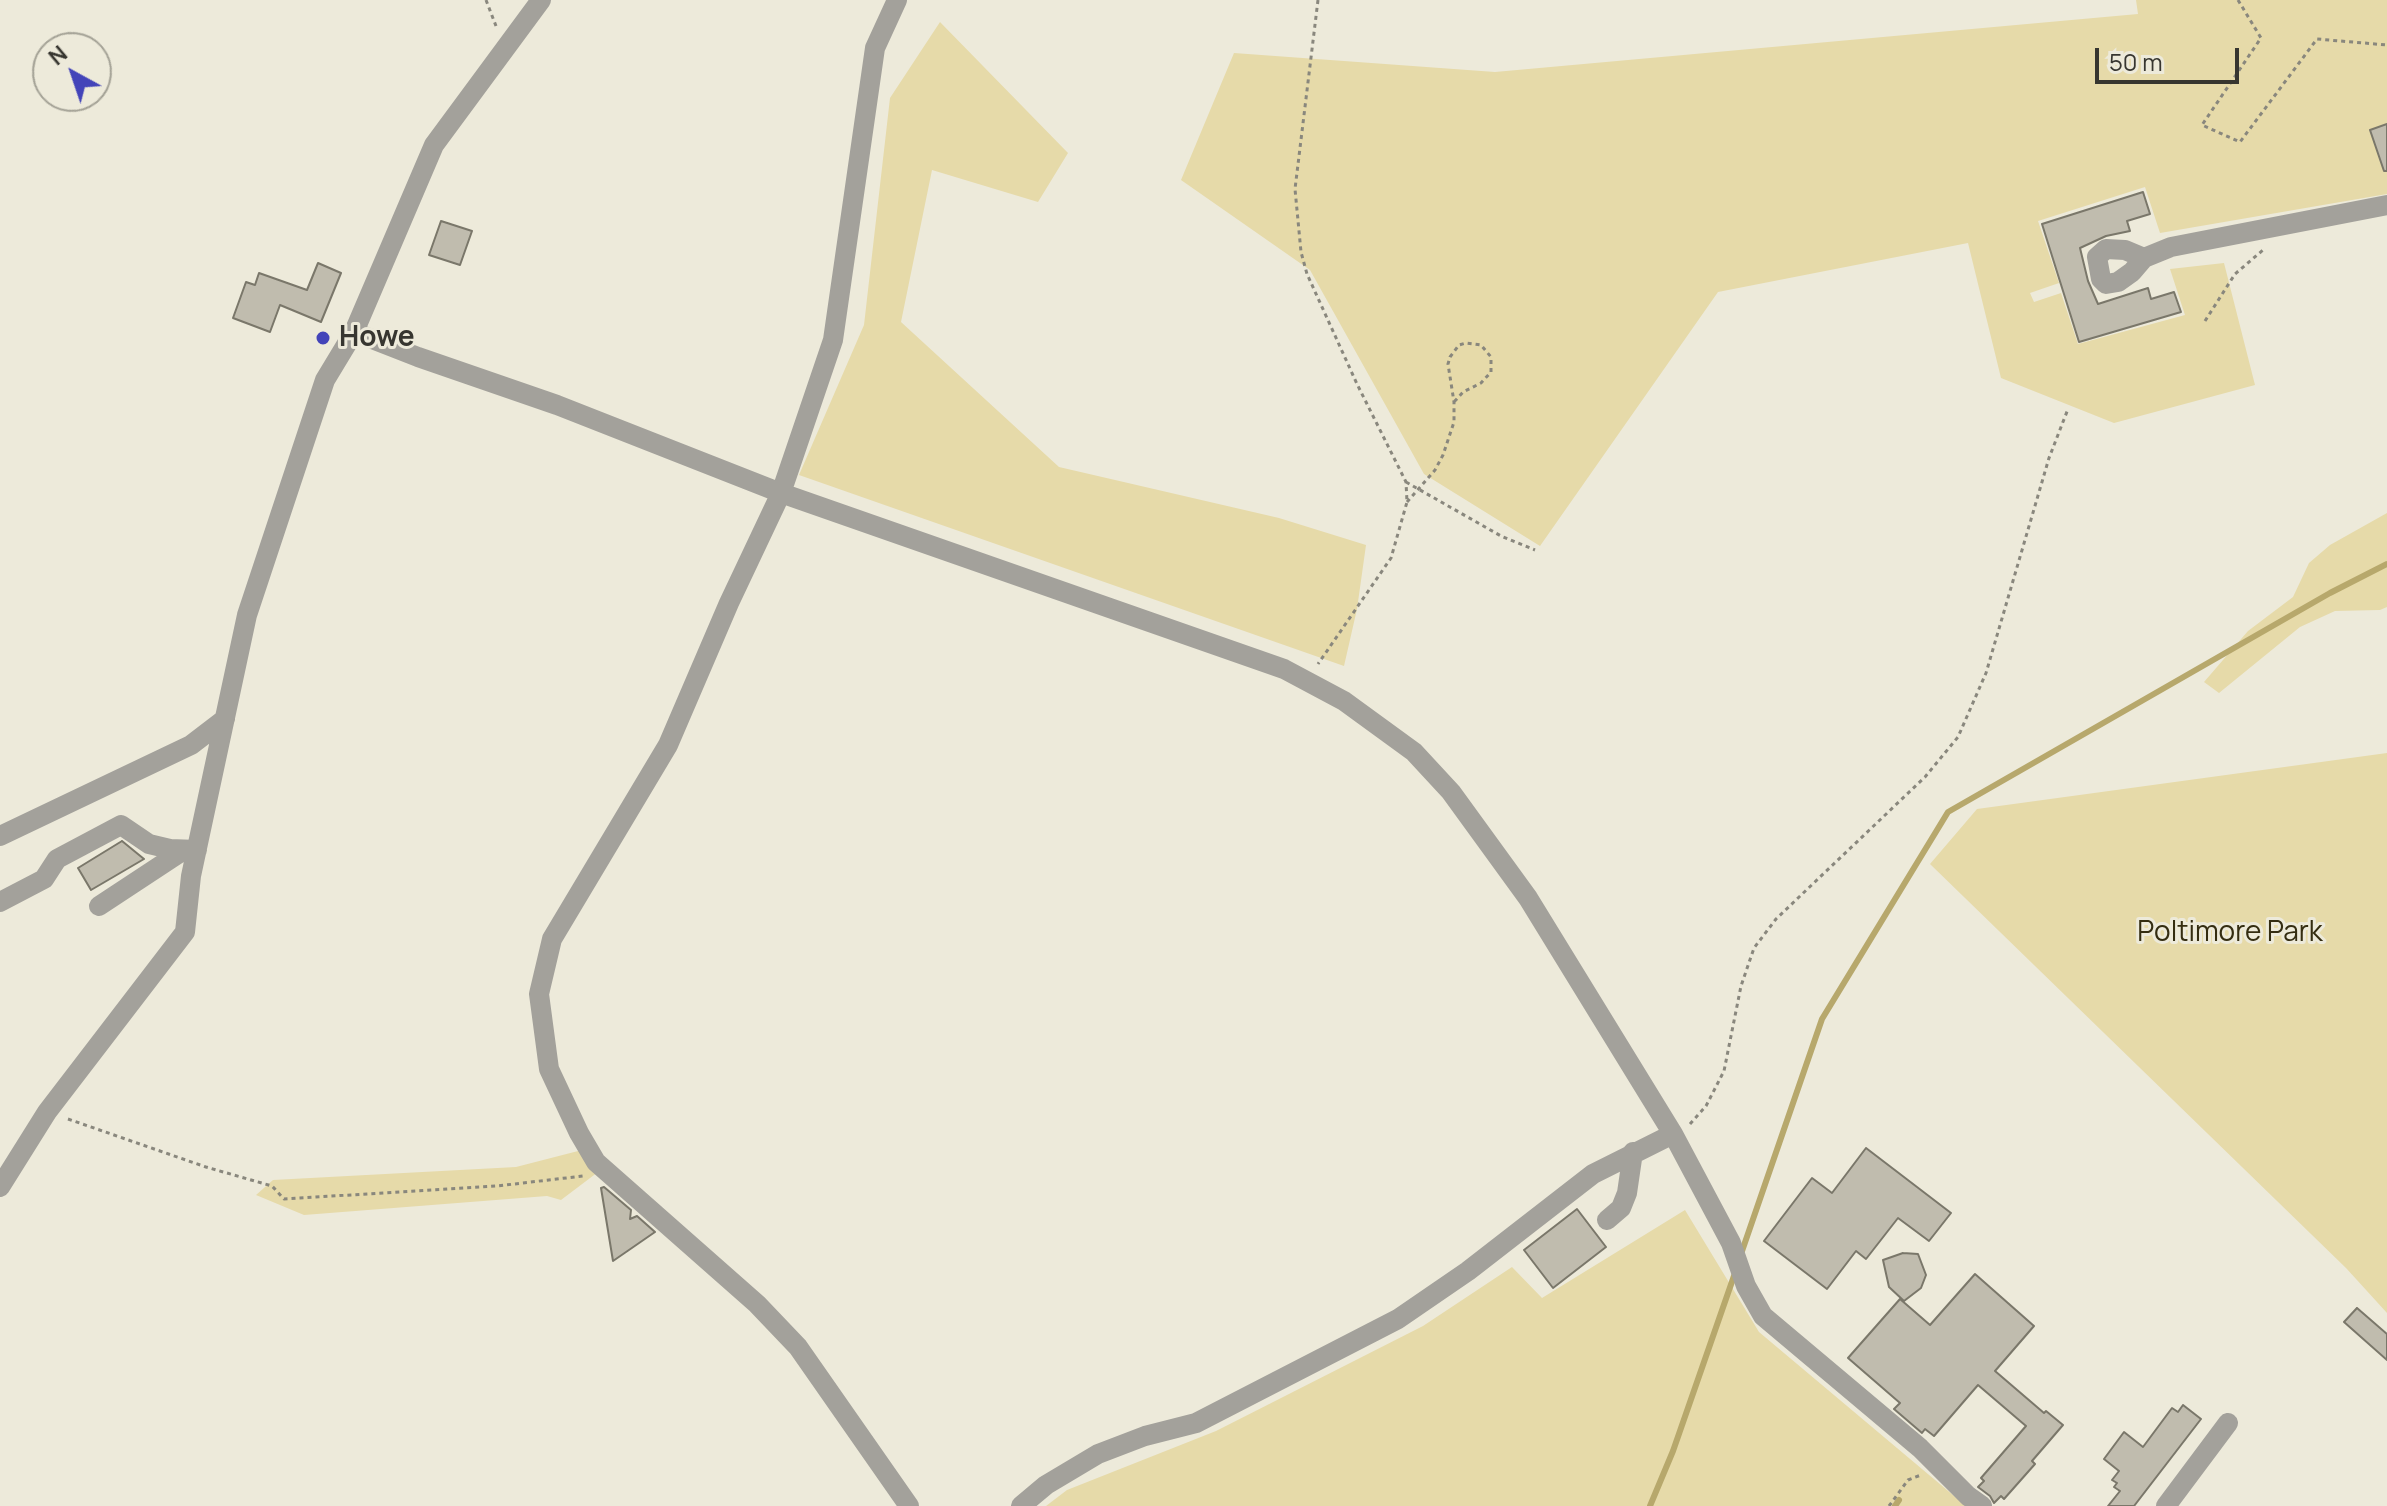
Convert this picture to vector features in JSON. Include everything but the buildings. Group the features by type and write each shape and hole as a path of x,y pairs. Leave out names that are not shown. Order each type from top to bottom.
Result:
{"street":[{"path":"0,1187 47,1112 185,932 191,850 225,719 247,615 325,380 354,332 434,145 541,0"},
{"path":"897,0 875,48 833,340 781,493 729,603 668,745 552,939 539,994 549,1069 596,1162 757,1304 798,1347 909,1506"},
{"path":"2144,258 2171,247 2387,205"},
{"path":"354,332 557,405 781,493 1284,669 1344,701 1414,752 1451,792 1528,898 1673,1134 1731,1243 1746,1286 1763,1316 1920,1448 1982,1506"},
{"path":"0,836 191,745 225,719"},
{"path":"0,902 44,879 57,859 121,825 149,844 191,850"},
{"path":"99,906 191,850"},
{"path":"1021,1506 1046,1485 1098,1454 1208,1417 1398,1319 1468,1271 1593,1174 1673,1134"},
{"path":"1607,1220 1621,1208 1627,1193 1633,1152"},
{"path":"2166,1506 2228,1423"}],"path":[{"path":"486,0 505,48"},
{"path":"1306,680 1391,558 1407,502 1406,482 1357,384 1307,274 1301,252 1295,189 1318,0"},
{"path":"2238,0 2261,38 2202,125 2240,142 2317,39 2387,45"},
{"path":"2205,321 2235,274 2267,247"},
{"path":"1407,502 1420,490 1443,455 1454,422 1450,357 1459,345 1481,345 1491,357 1491,372 1454,402"},
{"path":"1673,1134 1691,1124 1706,1106 1724,1071 1741,986 1754,948 1776,919 1925,777 1958,737 1986,673 2049,458 2068,409"},
{"path":"1406,482 1501,536 1535,550"},
{"path":"47,1112 206,1167 272,1186 284,1199 582,1178 596,1162"},
{"path":"1889,1506 1908,1480 1940,1468"}],"green space":[{"path":"2136,0 2387,0 2387,194 2160,233 2145,187 2038,221 2059,283 2030,293 2034,302 2061,293 2078,344 2185,315 2170,269 2224,263 2255,385 2114,423 2001,378 1968,243 1718,292 1540,546 1424,474 1310,270 1181,180 1234,53 1495,72 2138,14"},
{"path":"940,22 1068,153 1038,202 932,170 901,322 1059,467 1279,518 1366,545 1357,609 1344,666 799,475 864,325 890,98"},
{"path":"2387,513 2387,607 2380,610 2335,611 2300,627 2219,693 2204,682 2248,631 2293,597 2309,563 2330,545"},
{"name":"Poltimore Park","path":"2387,753 2387,1313 2346,1268 1930,864 1977,809"},
{"path":"582,1150 602,1169 561,1200 547,1196 304,1215 256,1195 273,1180 516,1167"},
{"path":"1685,1210 1759,1332 1966,1506 1046,1506 1067,1490 1216,1431 1423,1326 1512,1267 1542,1298"}],"waterway":[{"path":"1741,1254 1822,1019 1948,812 2330,593 2387,564"},
{"path":"1650,1506 1673,1451 1735,1273"},
{"path":"1895,1506 1899,1500"}],"place":[{"name":"Howe","path":"323,338"}]}
